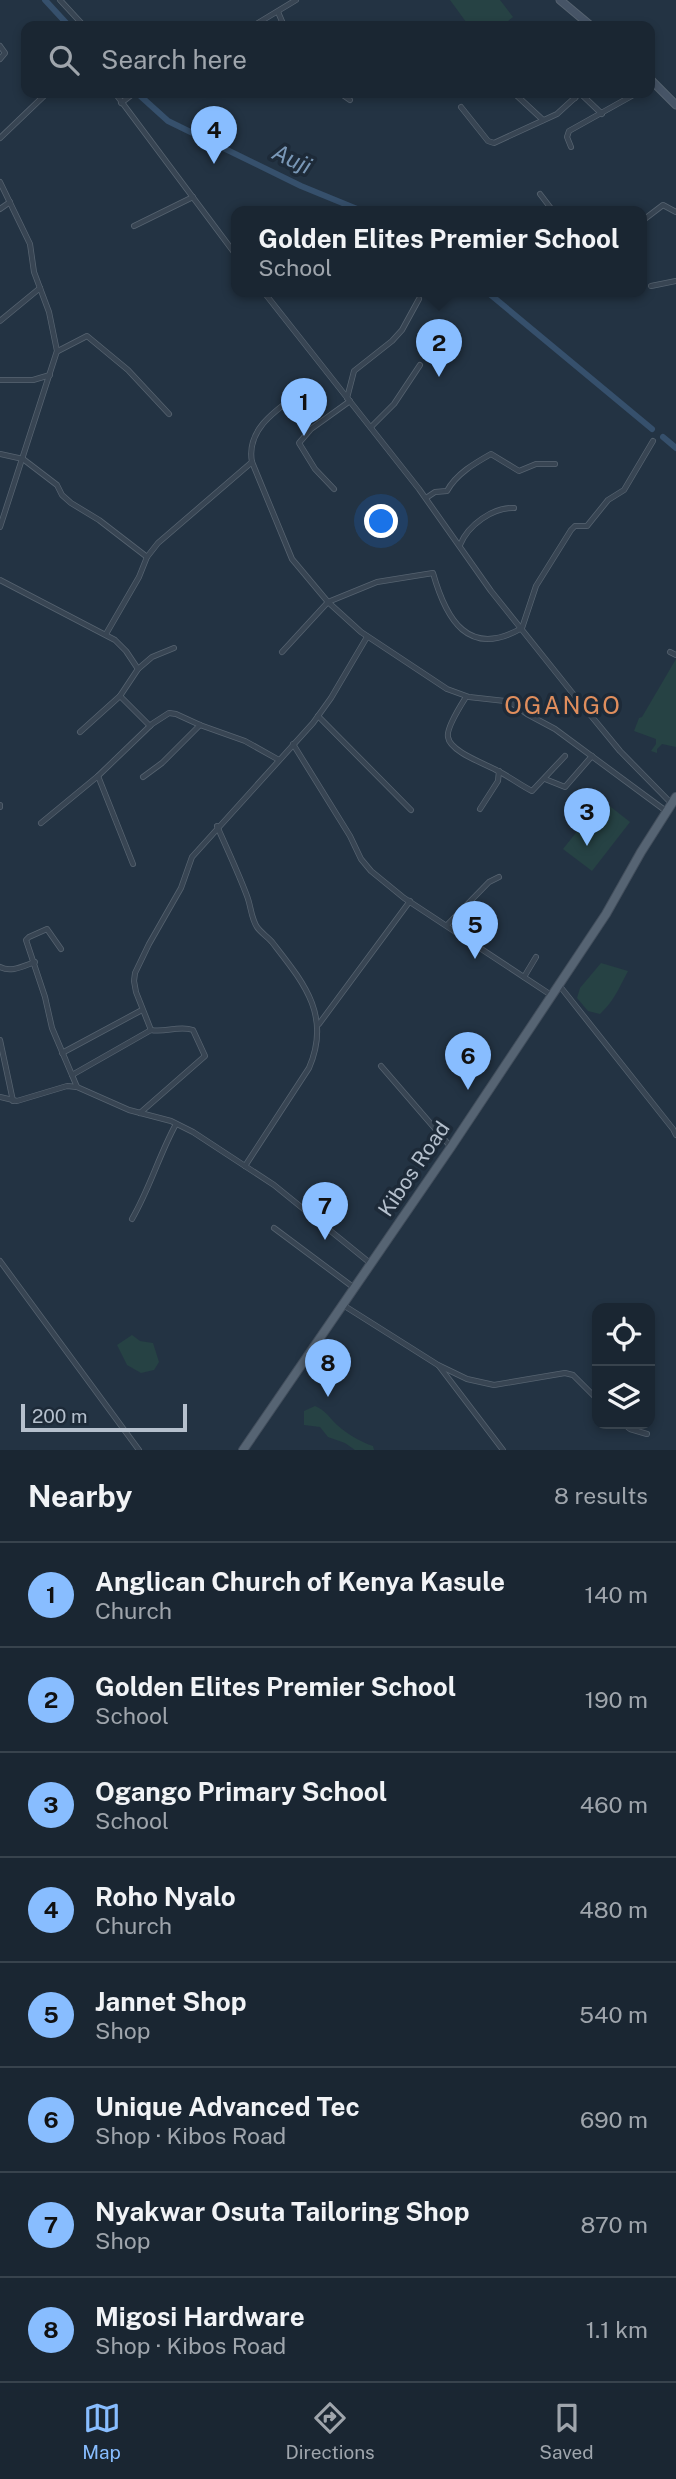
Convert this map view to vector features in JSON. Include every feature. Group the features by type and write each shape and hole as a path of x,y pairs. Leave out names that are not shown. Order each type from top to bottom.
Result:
{"main road":[{"name":"Kibos Road","path":"243,1450 451,1147 606,914 672,804"}],"street":[{"path":"60,0 79,21"},
{"path":"262,21 296,0"},
{"path":"560,0 585,21"},
{"path":"278,12 282,21"},
{"path":"0,47 5,53 0,59"},
{"path":"655,86 676,104"},
{"path":"1,134 41,98"},
{"path":"118,98 231,248"},
{"path":"121,103 128,98"},
{"path":"518,98 542,120"},
{"path":"461,107 492,143 563,111 575,98"},
{"path":"585,98 602,114"},
{"path":"571,147 567,137 569,131 628,98"},
{"path":"0,182 30,244 34,272 49,312 57,351 0,527"},
{"path":"540,194 549,206"},
{"path":"134,226 193,197"},
{"path":"0,209 10,202"},
{"path":"647,217 663,205 676,212"},
{"path":"651,286 676,281"},
{"path":"0,321 40,288"},
{"path":"268,297 426,498 491,591 620,751 672,804"},
{"path":"334,489 315,469 299,443 302,436 349,400 354,371 392,341 419,299"},
{"path":"57,351 87,336 128,370 169,414"},
{"path":"370,428 394,404 420,365"},
{"path":"0,380 33,380 51,375"},
{"path":"310,385 272,415 256,432 250,449 252,462 292,559 328,602 367,637 437,683 466,697 513,704 672,804"},
{"path":"282,652 328,602 377,582 433,573 448,614 466,633 480,638 509,635 522,628 536,586 571,530 575,526 587,526 608,500 624,490 653,441"},
{"path":"0,454 23,459 57,485 62,495 71,503 99,520 147,557"},
{"path":"426,498 435,492 447,491 463,472 491,454 519,471 536,464 555,464"},
{"path":"106,634 139,577 147,557 158,543 252,462"},
{"path":"460,546 467,531 476,523 502,510 514,508"},
{"path":"0,580 106,634 126,651 138,669"},
{"path":"151,1030 142,1010 134,981 135,973 181,888 192,857 318,716 367,637"},
{"path":"80,732 120,695 138,669 152,657 174,648"},
{"path":"120,695 150,726"},
{"path":"466,697 448,732 447,738 455,748 532,791 565,756"},
{"path":"41,823 164,715 173,713 245,741 279,760"},
{"path":"318,716 411,810"},
{"path":"143,777 169,757 200,725"},
{"path":"293,744 350,836 361,859 381,880 551,995"},
{"path":"545,779 565,787 592,755"},
{"path":"480,809 498,781 499,771"},
{"path":"97,776 133,864"},
{"path":"217,826 245,890 256,925 301,982 313,1004 318,1025 316,1051 309,1068 245,1166"},
{"path":"447,925 489,882 499,877"},
{"path":"318,1025 410,901"},
{"path":"61,949 47,929 29,936 26,944 35,962 52,1028 78,1087"},
{"path":"524,977 537,957"},
{"path":"0,967 13,970 35,962"},
{"path":"558,985 676,1135"},
{"path":"62,1053 142,1010"},
{"path":"72,1074 151,1030 190,1028 196,1032 205,1054 140,1113"},
{"path":"0,1040 13,1101"},
{"path":"381,1066 451,1147"},
{"path":"0,1097 13,1101 67,1086 78,1087 140,1113 176,1124 274,1185 371,1263"},
{"path":"132,1219 156,1173 162,1148 176,1124"},
{"path":"275,1228 354,1288"},
{"path":"0,1261 139,1450"},
{"path":"342,1305 438,1365 467,1379 494,1385 570,1373 592,1394"},
{"path":"438,1365 503,1450"},
{"path":"630,1429 647,1434"}],"green space":[{"path":"450,0 500,0 513,17 508,21 465,21"},
{"path":"676,659 676,747 662,744 657,753 651,751 656,739 634,731 639,718"},
{"path":"602,800 630,822 592,871 563,849"},
{"path":"601,963 628,971 613,999 600,1014 588,1011 577,998 580,988"},
{"path":"132,1335 140,1341 153,1343 159,1362 154,1370 141,1373 127,1365 117,1345"},
{"path":"315,1406 346,1432 373,1446 374,1450 355,1450 328,1437 320,1427 304,1425 304,1411"}],"waterway":[{"name":"Auji","path":"45,0 64,21"},
{"name":"Auji","path":"143,98 168,121 301,186 350,206"},
{"name":"Auji","path":"493,297 652,429"},
{"path":"663,437 676,448"}],"place":[{"name":"Roho Nyalo","path":"214,164"},
{"name":"Golden Elites Premier School","path":"439,377"},
{"name":"Anglican Church of Kenya Kasule","path":"304,436"},
{"name":"Ogango Primary School","path":"587,846"},
{"name":"Jannet Shop","path":"475,959"},
{"name":"Unique Advanced Tec","path":"468,1090"},
{"name":"Nyakwar Osuta Tailoring Shop","path":"325,1240"},
{"name":"Migosi Hardware","path":"328,1397"}],"district":[{"name":"OGANGO","path":"563,706"}]}
